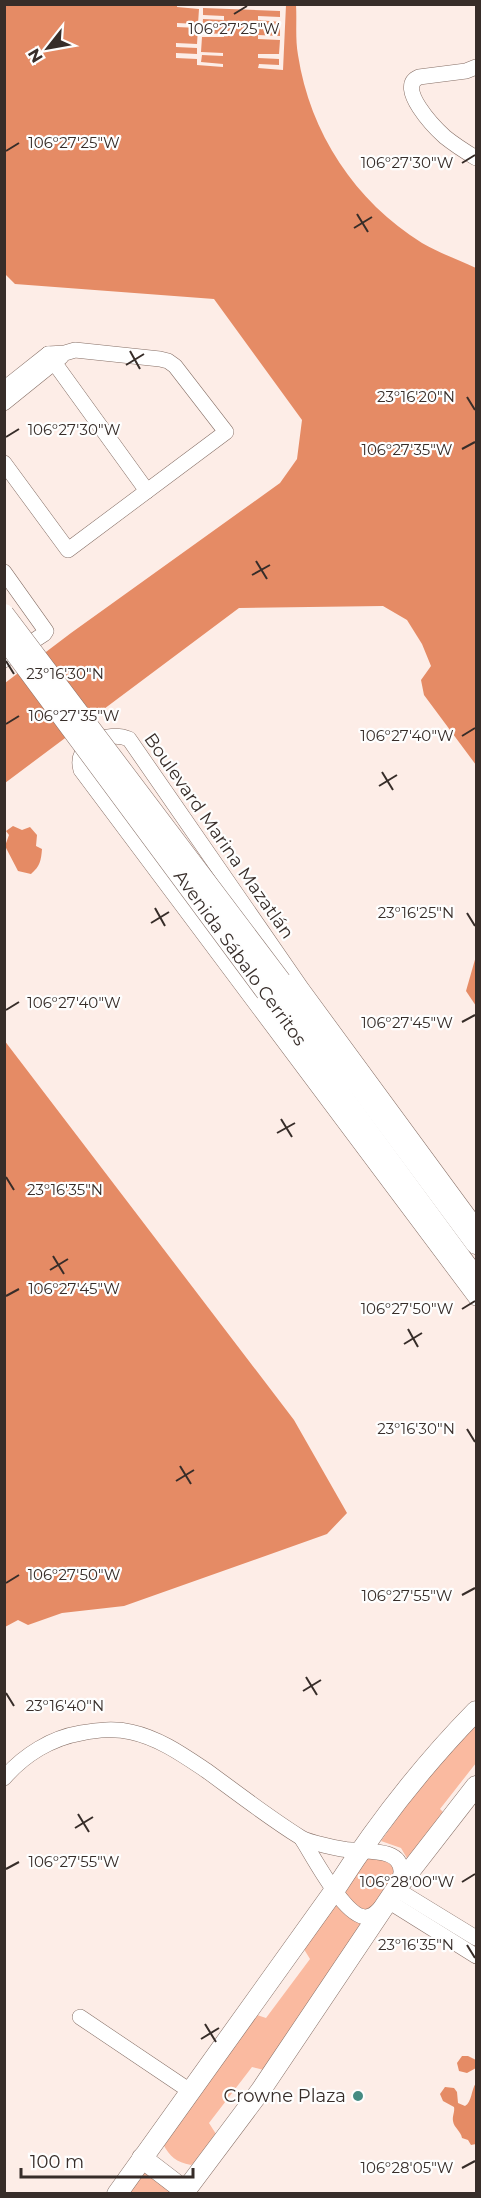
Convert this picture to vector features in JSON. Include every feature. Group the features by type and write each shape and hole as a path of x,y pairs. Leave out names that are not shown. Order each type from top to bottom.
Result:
{"main road":[{"name":"Avenida Sábalo Cerritos","path":"4,614 273,986 352,1120 477,1278"},
{"name":"Avenida Sábalo Cerritos","path":"4,638 273,986 376,1098 477,1244"},
{"path":"117,2193 334,1891 360,1851 451,1737 477,1711"},
{"path":"142,2158 184,2192 261,2090 392,1895 477,1786"}],"street":[{"path":"477,67 466,71 414,79 411,85 411,92 430,122 446,138 477,158"},
{"path":"4,389 56,357 75,350 168,361 175,366 226,432 68,550 4,463"},
{"path":"4,403 56,357"},
{"path":"56,357 147,491"},
{"path":"4,572 46,631 4,660"},
{"name":"Boulevard Marina Mazatlán","path":"477,1226 376,1098 129,740 118,736 108,736 84,750 78,762 81,770 352,1120 477,1298"},
{"path":"4,1778 26,1758 71,1734 104,1729 131,1732 161,1742 184,1756 302,1839 346,1850 384,1853 395,1859 401,1872 392,1895 370,1916 352,1911 334,1891 302,1839"},
{"path":"392,1895 477,1938"},
{"path":"392,1895 477,1956"},
{"path":"80,2017 190,2091"}],"shaded area":[{"path":"5,5 296,5 297,49 304,84 325,138 339,162 356,186 398,226 429,247 476,268 476,765 424,695 421,680 431,666 422,644 407,620 383,606 239,608 5,783 5,683 280,483 297,459 302,420 214,299 15,284 5,274"},
{"path":"13,826 22,830 30,827 37,835 36,846 42,849 41,857 38,866 31,874 18,871 5,846 9,835 6,831"},
{"path":"476,956 476,1006 466,991"},
{"path":"4,1040 294,1420 347,1513 327,1534 124,1606 62,1613 28,1625 18,1620 5,1627"},
{"path":"476,1720 476,1763 440,1809 448,1817 411,1865 401,1848 381,1841 432,1770"},
{"path":"380,1854 396,1868 395,1878 373,1909 362,1911 346,1897 346,1890 366,1858"},
{"path":"339,1903 352,1919 366,1923 264,2070 252,2067 209,2123 216,2134 198,2160 191,2165 177,2160 171,2156 163,2144 254,2014 266,2018 310,1959 302,1946 334,1905"},
{"path":"462,2056 476,2060 476,2068 467,2073 459,2071 457,2063"},
{"path":"476,2083 476,2144 471,2145 468,2140 462,2138 454,2123 454,2107 443,2101 440,2094 445,2087 454,2088 457,2092 458,2103 465,2106 469,2102"},
{"path":"147,2170 171,2190 171,2193 123,2194 136,2176"}],"pier":[{"path":"177,5 286,5 283,70 258,68 259,64 279,65 279,59 258,58 258,54 279,54 280,40 258,39 258,35 280,36 280,22 258,20 258,16 280,17 280,11 203,8 203,15 224,16 224,20 203,19 202,33 224,34 224,37 202,37 201,52 223,53 223,56 202,55 201,62 223,64 223,67 197,65 197,59 176,58 176,53 197,54 197,48 176,47 176,43 197,44 198,28 177,27 177,23 198,24 199,9 177,7"}],"place":[{"name":"Crowne Plaza","path":"358,2096"}]}
